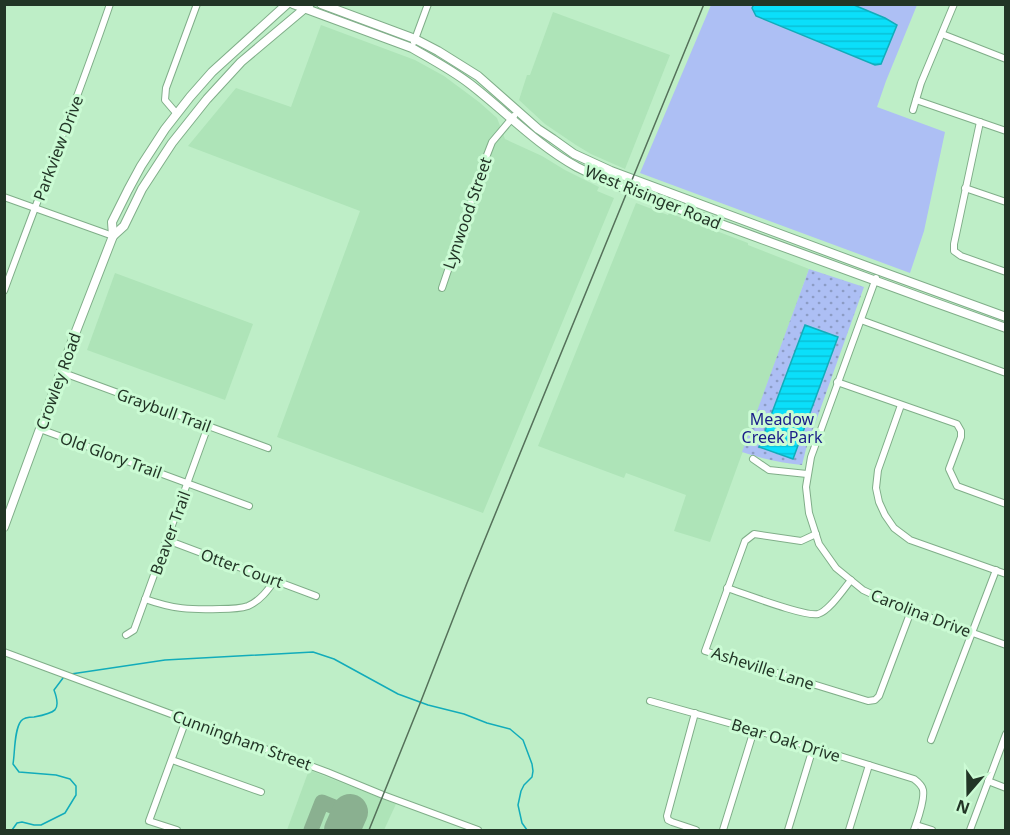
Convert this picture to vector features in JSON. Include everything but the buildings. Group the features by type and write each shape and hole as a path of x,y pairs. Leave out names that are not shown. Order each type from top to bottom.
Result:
{"main road":[{"name":"Crowley Road","path":"4,527 113,236 112,222 128,190 159,138 212,72 287,4"},
{"name":"West Risinger Road","path":"293,4 307,7 412,48 468,82 553,152 596,176 1005,328"},
{"name":"West Risinger Road","path":"321,4 415,39 438,51 478,76 538,129 574,154 611,171 1005,317"},
{"name":"Crowley Road","path":"113,236 124,226 142,189 172,143 207,99 241,62 307,7"},
{"path":"767,241 771,237 782,237 819,249"}],"street":[{"name":"Parkview Drive","path":"4,291 110,4"},
{"path":"177,114 165,100 166,88 197,4"},
{"path":"412,48 428,4"},
{"path":"913,110 921,83 954,4"},
{"path":"942,34 1005,59"},
{"path":"916,100 1005,131"},
{"name":"Lynwood Street","path":"442,288 492,142 518,112"},
{"path":"981,122 965,188 954,251 960,256 1005,272"},
{"path":"965,188 1005,202"},
{"path":"4,197 113,236"},
{"name":"Carolina Drive","path":"878,271 810,457 806,487 809,513 819,543 836,568 863,590 911,611 1005,645"},
{"path":"861,320 1005,373"},
{"name":"Graybull Trail","path":"61,372 268,448"},
{"path":"837,382 957,424 961,437 949,469 957,486 1005,504"},
{"path":"901,405 878,470 876,488 885,515 894,528 910,540 1005,574"},
{"name":"Beaver Trail","path":"126,635 134,630 208,426"},
{"name":"Old Glory Trail","path":"40,429 249,506"},
{"path":"753,459 769,470 807,474"},
{"path":"4,497 14,501"},
{"name":"Asheville Lane","path":"816,534 801,541 754,534 745,541 705,651 868,701 875,700 879,696 911,611"},
{"name":"Otter Court","path":"167,540 316,596"},
{"path":"931,740 996,570"},
{"path":"145,599 179,609 239,608 259,600 276,580"},
{"path":"727,588 804,614 818,614 828,607 850,580"},
{"name":"Cunningham Street","path":"4,652 478,831"},
{"name":"Bear Oak Drive","path":"650,701 914,779 923,791 915,828"},
{"path":"695,714 667,816 668,820 696,831"},
{"path":"177,831 149,820 186,720"},
{"path":"723,831 754,730"},
{"path":"970,831 1005,734"},
{"path":"788,831 813,748"},
{"path":"172,760 261,792"},
{"path":"849,831 869,765"},
{"path":"988,781 1005,788"},
{"path":"915,828 932,831"}],"shaded area":[{"path":"754,4 854,5 897,25 881,64 875,65 756,16 752,8"},
{"path":"553,12 670,55 625,169 576,145 545,124 519,100"},
{"path":"321,25 415,60 444,76 497,118 505,139 542,156 599,187 597,191 614,198 483,513 277,437 360,211 188,146 236,88 291,107"},
{"path":"636,203 748,243 748,245 809,269 710,542 674,531 686,495 626,473 624,478 538,446"},
{"path":"115,273 253,324 225,400 87,350"},
{"path":"805,325 838,337 793,459 759,447"},
{"path":"309,770 396,804 384,830 287,830"}],"green space":[{"path":"711,5 917,5 877,107 945,132 924,231 910,273 640,173"},
{"name":"Meadow Creek Park","path":"809,269 864,287 802,465 742,452"}],"waterway":[{"path":"71,674 165,660 313,652 334,659 398,694 510,729 523,740 533,771 532,777 521,791 518,805 522,823 527,830"},
{"path":"12,830 17,823 41,825 65,813 76,795 76,786 70,779 56,775 19,772 13,764 16,736 21,721 55,710 57,703 54,690 63,678"}],"taxiway":[{"path":"311,830 322,802 349,813"}],"runway":[{"path":"342,830 350,812"}],"railway":[{"path":"369,830 467,583 704,4"}]}
